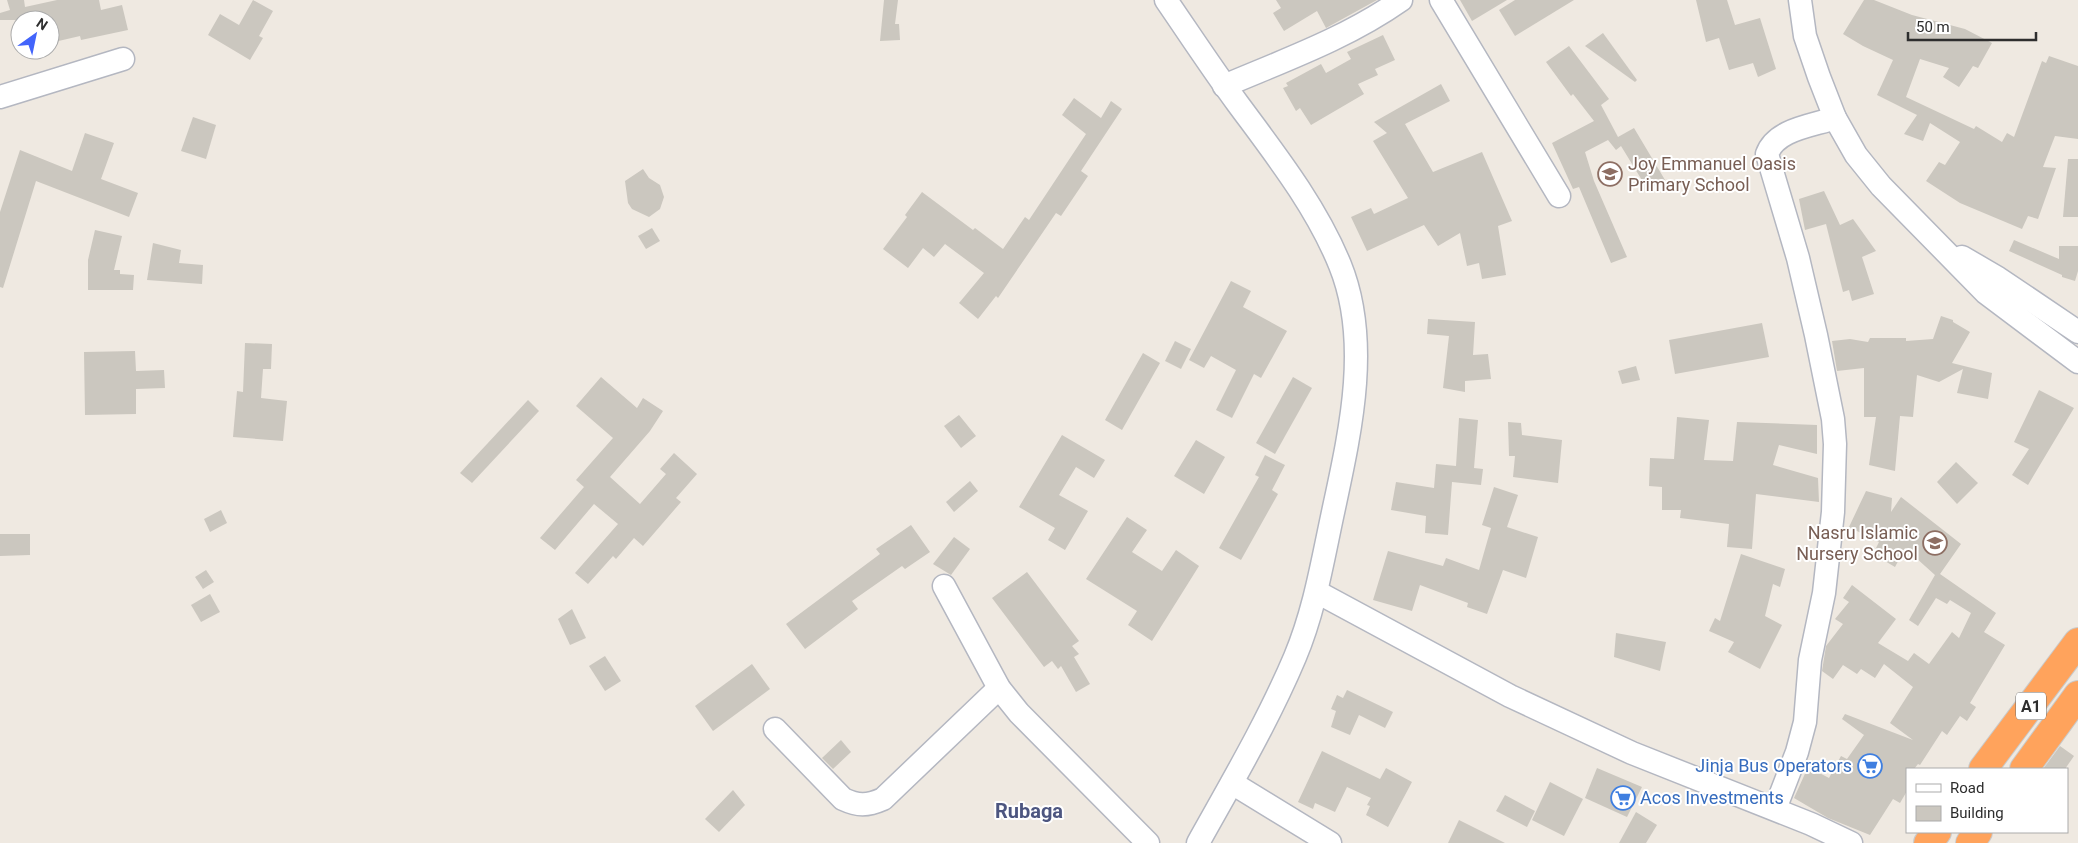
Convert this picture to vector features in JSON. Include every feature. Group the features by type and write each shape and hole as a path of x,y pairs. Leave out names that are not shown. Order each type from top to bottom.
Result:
{"highway":[{"name":"A1","path":"1984,768 2078,642"},
{"name":"A1","path":"2025,768 2078,695"},
{"path":"1928,843 1936,833"}],"street":[{"path":"1166,0 1224,86 1286,169 1317,220 1340,264 1354,306 1357,350 1347,450 1317,592 1295,656 1232,783 1198,843"},
{"path":"1224,86 1328,42 1369,22 1401,0"},
{"path":"1441,0 1559,196"},
{"path":"1800,0 1805,36 1835,118 1856,155 1881,186 1986,293 2078,362"},
{"path":"0,97 123,59"},
{"path":"1775,809 1798,752 1805,722 1810,660 1824,593 1833,512 1835,444 1833,419 1798,258 1766,154 1770,143 1780,136 1835,118"},
{"path":"1939,244 1998,278 2078,332"},
{"path":"944,586 999,688 1019,712 1148,843"},
{"path":"1317,592 1510,696 1632,753 1775,809 1851,843"},
{"path":"775,729 843,799 856,806 870,805 883,799 999,688"},
{"path":"1232,783 1330,843"}],"building":[{"path":"7,0 24,0 25,7 57,0 99,0 101,10 122,5 128,30 81,40 80,36 60,41 60,10 10,10"},
{"path":"253,0 273,11 259,36 263,38 250,60 208,35 220,14 239,25"},
{"path":"884,0 898,0 895,24 899,24 900,40 880,41"},
{"path":"1276,0 1377,0 1326,28 1317,11 1284,31 1273,13 1281,8"},
{"path":"1460,0 1507,0 1472,21"},
{"path":"1515,0 1574,0 1515,36 1499,10"},
{"path":"1696,0 1727,0 1735,25 1760,18 1776,69 1758,77 1753,63 1729,70 1719,38 1706,42"},
{"path":"1864,0 1874,0 1912,15 1965,29 1992,43 1978,68 1973,66 1959,87 1943,77 1949,68 1920,59 1906,97 1974,129 1976,126 2002,142 2007,133 2014,137 2042,61 2046,63 2049,56 2078,66 2078,139 2055,136 2043,167 2056,168 2038,219 2028,216 2022,229 1960,203 1926,181 1939,162 1945,165 1960,142 1930,123 1923,141 1904,134 1917,115 1877,95 1893,60 1843,34"},
{"path":"10,10 10,20 0,20 0,13"},
{"path":"1603,33 1637,80 1635,82 1585,46"},
{"path":"1383,35 1395,60 1375,69 1378,75 1358,84 1364,94 1311,125 1300,108 1296,111 1283,88 1288,86 1286,83 1321,64 1326,73 1351,59 1347,52"},
{"path":"1569,46 1609,99 1601,105 1618,137 1634,128 1665,180 1648,190 1621,146 1616,150 1608,140 1585,152 1594,181 1627,257 1611,263 1579,187 1573,189 1552,143 1594,121 1573,94 1571,96 1546,62"},
{"path":"1441,84 1450,101 1405,124 1433,172 1482,152 1512,221 1498,226 1506,275 1482,279 1479,263 1467,266 1460,233 1438,246 1424,225 1367,251 1351,217 1371,208 1374,214 1408,198 1373,141 1387,133 1374,122"},
{"path":"1074,98 1101,118 1111,101 1122,109 1081,171 1088,176 1061,216 1056,213 998,298 996,296 978,319 959,303 984,273 945,244 934,257 923,248 908,268 883,249 907,217 905,215 922,192 973,230 975,228 1003,249 1025,217 1029,220 1086,134 1062,115"},
{"path":"193,117 216,125 206,159 181,151"},
{"path":"85,133 114,143 101,179 138,193 129,217 36,181 3,288 0,287 0,212 20,150 72,171"},
{"path":"2068,159 2078,159 2078,217 2063,217"},
{"path":"643,169 649,178 660,185 664,197 660,209 649,217 632,209 628,203 625,181"},
{"path":"1824,191 1840,225 1853,219 1876,251 1862,257 1874,294 1852,301 1849,290 1843,292 1826,224 1805,230 1799,199"},
{"path":"652,228 660,241 646,249 638,236"},
{"path":"95,230 122,236 114,270 120,270 120,274 134,275 133,290 88,290 88,260"},
{"path":"2014,240 2059,259 2059,246 2078,246 2078,271 2075,281 2062,277 2062,275 2009,251"},
{"path":"153,243 181,250 179,263 203,265 202,284 147,280"},
{"path":"1231,281 1251,291 1243,307 1287,331 1261,378 1254,374 1232,418 1216,410 1236,370 1211,356 1204,368 1189,360"},
{"path":"1941,316 1953,320 1953,322 1970,332 1952,363 1992,373 1988,399 1957,393 1963,369 1939,382 1917,375 1913,417 1900,416 1895,471 1869,465 1876,417 1864,417 1864,368 1837,371 1832,341 1850,339 1868,342 1870,338 1906,338 1906,341 1933,339"},
{"path":"1428,319 1475,322 1473,355 1488,354 1491,379 1465,381 1465,392 1443,388 1449,336 1427,334"},
{"path":"1762,323 1769,357 1675,374 1669,340"},
{"path":"1175,341 1191,349 1181,369 1165,361"},
{"path":"245,343 272,344 271,369 263,369 261,398 287,401 283,441 233,437 237,391 243,392"},
{"path":"135,351 136,371 164,370 165,388 136,389 136,414 85,415 84,352"},
{"path":"1143,353 1160,363 1122,430 1105,420"},
{"path":"1636,366 1640,380 1622,384 1618,371"},
{"path":"601,377 637,408 643,398 663,411 650,431 610,477 640,504 666,474 660,469 674,453 697,474 676,498 681,502 643,546 634,538 616,559 613,556 588,584 575,573 618,524 594,504 555,550 540,538 584,487 576,480 613,438 576,406"},
{"path":"1293,377 1312,388 1275,454 1256,443"},
{"path":"2039,390 2074,408 2028,485 2012,475 2029,449 2014,442"},
{"path":"528,400 539,411 472,483 460,473"},
{"path":"959,415 976,436 961,448 944,426"},
{"path":"1677,417 1709,420 1704,460 1733,461 1737,422 1817,425 1817,454 1779,445 1773,465 1818,478 1819,502 1756,494 1752,549 1727,547 1729,524 1680,518 1681,510 1662,510 1662,487 1649,486 1650,458 1674,459"},
{"path":"1459,418 1478,420 1474,468 1483,469 1481,485 1452,482 1448,535 1425,533 1426,516 1391,510 1396,482 1434,488 1436,464 1456,466"},
{"path":"1508,422 1521,423 1522,435 1562,440 1558,483 1513,477 1515,456 1509,456"},
{"path":"1062,435 1105,460 1094,478 1076,467 1059,495 1088,511 1065,550 1048,540 1055,528 1019,507"},
{"path":"1196,440 1225,457 1204,494 1174,476"},
{"path":"1265,455 1285,465 1272,490 1278,494 1241,560 1219,548 1259,477 1255,475"},
{"path":"1956,462 1978,483 1957,504 1937,482"},
{"path":"970,481 978,491 954,512 946,502"},
{"path":"1494,487 1518,495 1507,527 1538,537 1526,578 1503,570 1487,614 1467,607 1468,603 1420,585 1412,611 1373,600 1388,551 1443,566 1446,558 1479,570 1491,528 1482,525"},
{"path":"1866,491 1892,498 1891,512 1901,497 1961,544 1940,574 1996,613 1984,632 2005,645 1970,703 1976,707 1967,721 1960,716 1947,735 1942,731 1920,765 1918,764 1915,768 1906,768 1906,793 1900,803 1893,799 1870,835 1828,818 1794,798 1808,767 1829,778 1841,756 1847,759 1864,735 1842,719 1845,714 1913,740 1890,723 1913,687 1884,664 1875,678 1861,669 1857,674 1843,665 1833,679 1822,671 1826,646 1843,624 1835,619 1849,602 1843,598 1852,585 1896,619 1878,643 1908,661 1914,653 1929,664 1952,632 1959,638 1971,613 1950,600 1947,604 1936,598 1918,626 1909,620 1935,575 1905,548 1895,567 1873,554 1879,542 1849,527"},
{"path":"221,510 227,523 210,532 204,519"},
{"path":"1127,517 1147,530 1132,552 1162,571 1176,550 1199,566 1152,641 1128,625 1137,611 1086,579"},
{"path":"911,525 930,552 905,569 902,566 852,601 858,609 805,649 786,624 880,554 876,549"},
{"path":"0,534 30,534 30,555 0,556"},
{"path":"954,537 970,549 951,575 933,564"},
{"path":"1741,554 1785,569 1780,587 1773,584 1765,616 1782,625 1760,669 1728,652 1734,642 1709,631 1715,618 1720,621"},
{"path":"206,570 214,582 203,589 195,577"},
{"path":"1027,572 1079,641 1072,646 1079,654 1074,657 1090,684 1076,692 1061,666 1058,669 1052,661 1044,667 992,598"},
{"path":"210,594 220,612 201,622 191,605"},
{"path":"572,609 586,638 570,645 558,619"},
{"path":"1616,633 1666,642 1660,671 1614,657"},
{"path":"605,656 621,681 605,691 589,666"},
{"path":"752,664 770,689 713,731 695,706"},
{"path":"1347,690 1393,712 1385,728 1359,715 1350,735 1331,727 1336,711 1331,709 1337,695 1343,698"},
{"path":"841,740 851,752 833,769 822,758"},
{"path":"2060,746 2074,756 2066,768 2044,768"},
{"path":"1322,751 1380,779 1386,768 1412,782 1388,827 1366,815 1370,806 1367,805 1371,798 1347,787 1335,812 1315,803 1313,809 1298,802"},
{"path":"1597,768 1642,787 1627,817 1585,798"},
{"path":"1550,782 1583,799 1564,836 1532,820"},
{"path":"733,790 745,805 719,832 705,819"},
{"path":"1505,795 1535,811 1527,827 1496,811"},
{"path":"1636,812 1657,825 1646,843 1619,843"},
{"path":"1459,820 1505,843 1448,843"}],"place":[{"name":"Joy Emmanuel Oasis Primary School","path":"1610,174"},
{"name":"Nasru Islamic Nursery School","path":"1935,543"},
{"name":"Jinja Bus Operators","path":"1870,766"},
{"name":"Acos Investments","path":"1623,798"}],"district":[{"name":"Rubaga","path":"1029,811"}]}
